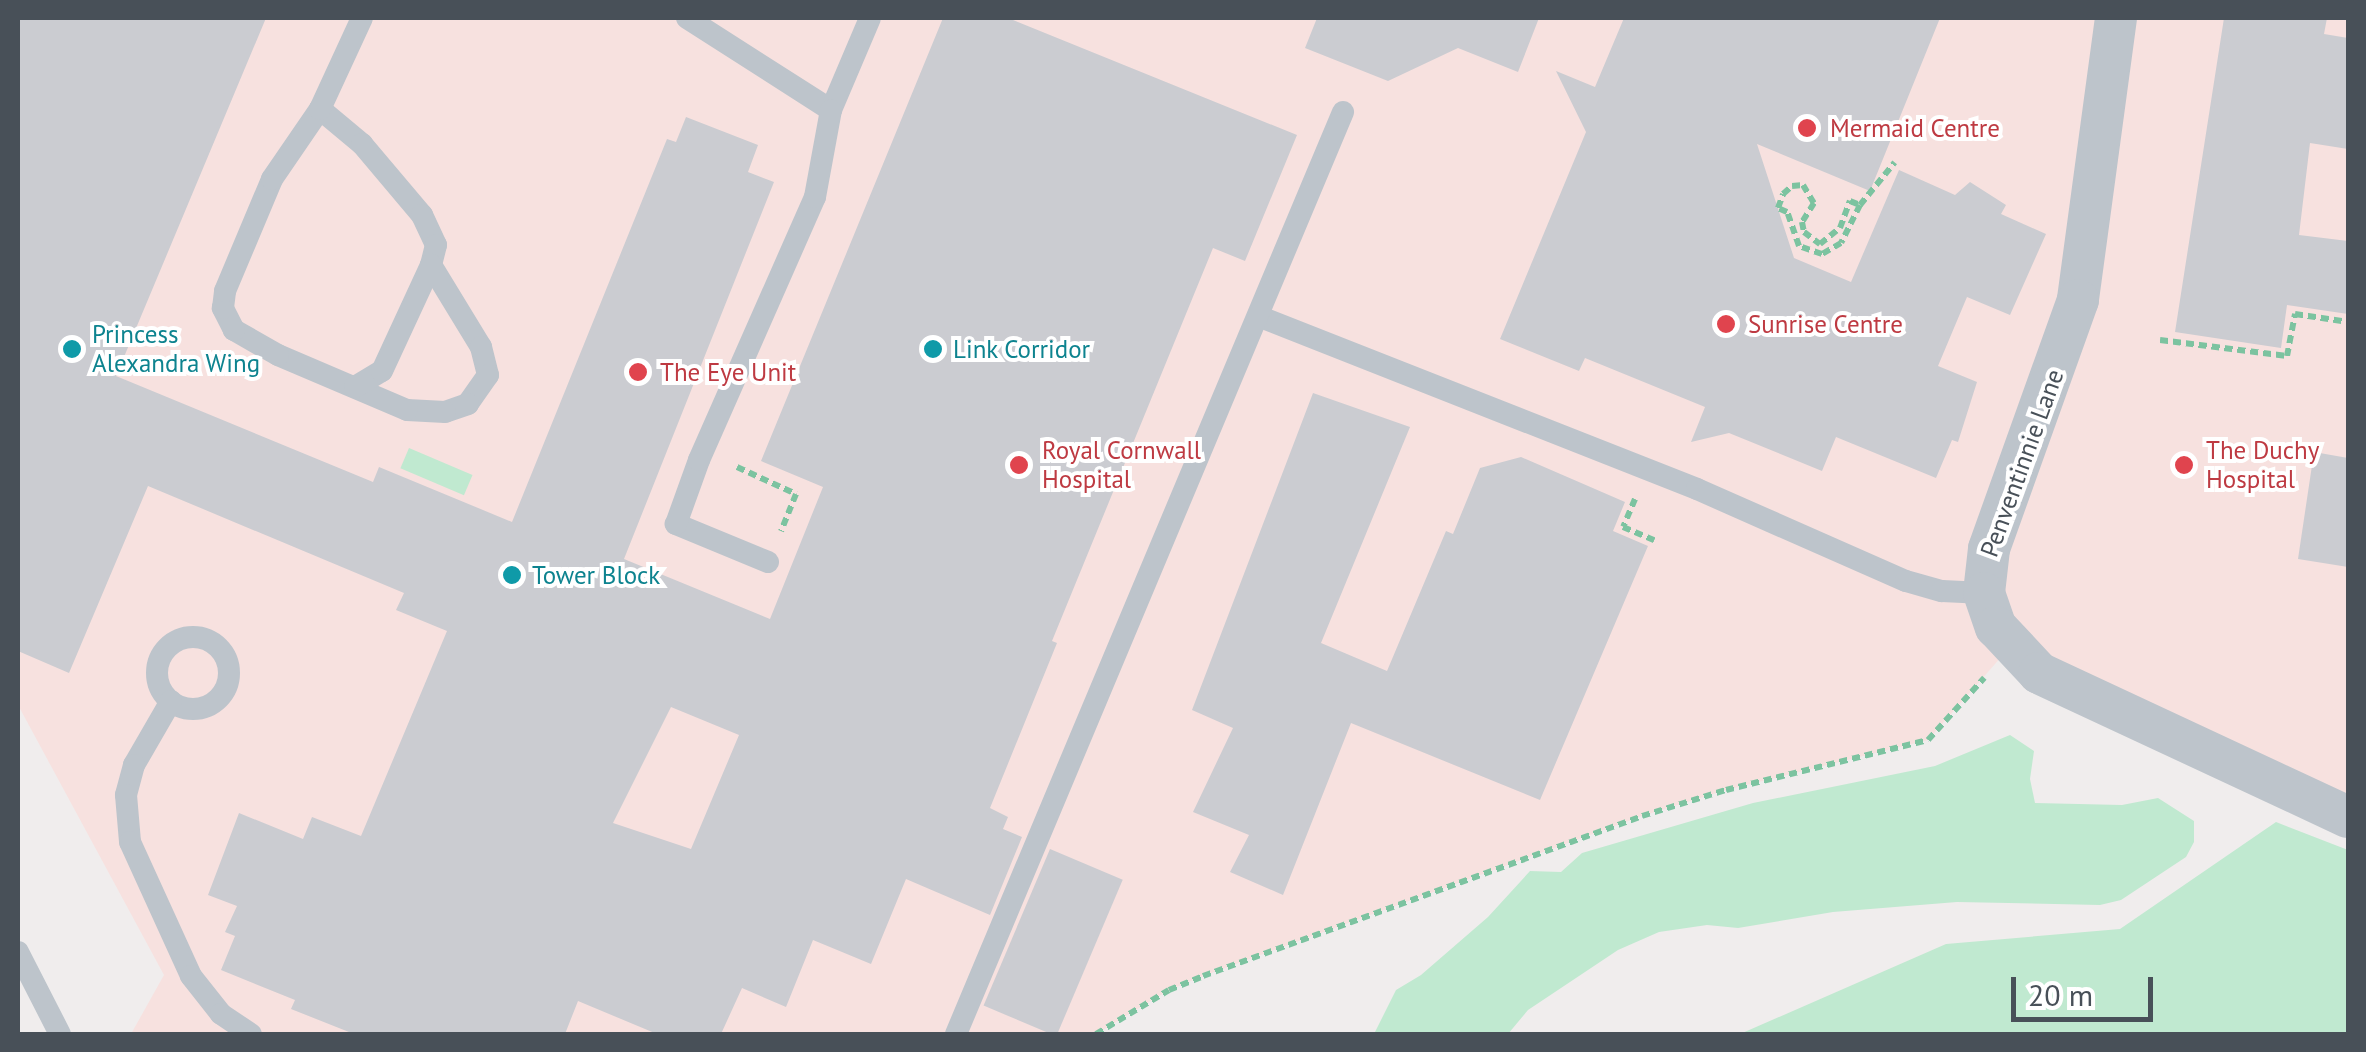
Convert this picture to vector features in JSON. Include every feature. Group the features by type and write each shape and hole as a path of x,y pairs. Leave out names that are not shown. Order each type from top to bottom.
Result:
{"street":[{"name":"Penventinnie Lane","path":"2116,18 2078,300 1990,549 1984,593 1996,627 2010,647 2039,672 2348,817"}],"lane":[{"path":"362,18 320,109 272,179 224,291 223,308 234,330 278,356 407,410 445,412 468,404 488,374 481,348 430,265"},
{"path":"687,18 830,110"},
{"path":"768,562 676,524 699,460 815,196 830,110 870,18"},
{"path":"320,109 362,144 422,214 436,245 382,371 355,387"},
{"path":"956,1034 1342,112"},
{"path":"1258,316 1697,489 1906,581 1942,591 1984,593"},
{"path":"172,701 141,745 134,765 126,796 130,842 191,976 221,1014 251,1034"},
{"path":"18,952 60,1034"}],"path":[{"path":"1860,205 1850,200 1840,228 1820,244 1804,232 1802,222 1814,203 1803,186 1792,186 1778,208 1787,212 1798,246 1822,254 1841,243 1860,205 1895,162"},
{"path":"2160,340 2287,356 2295,314 2348,322"},
{"path":"1638,492 1623,527 1654,540"},
{"path":"1096,1034 1169,990 1203,976 1657,811 1928,740 2010,647"}],"shaded area":[{"name":"Royal Cornwall Hospital","path":"18,18 2348,18 2348,817 2010,647 1928,740 1726,790 1642,816 1203,976 1169,990 1096,1034 131,1034 164,975 18,705"}],"green space":[{"path":"409,448 473,475 464,495 400,468"},
{"path":"2010,735 2034,751 2030,779 2035,803 2122,805 2158,798 2194,821 2194,842 2186,857 2121,900 2100,905 1957,902 1833,912 1738,928 1707,925 1659,932 1618,950 1528,1010 1508,1034 1374,1034 1396,990 1421,975 1488,917 1530,871 1561,872 1582,853 1753,803 1935,766"},
{"path":"2276,822 2348,850 2348,1034 1740,1034 1946,944 2120,929"}],"building":[{"path":"18,18 266,18 116,376 373,482 379,467 512,522 667,139 676,142 686,117 758,145 748,172 774,182 624,559 770,619 823,487 761,461 943,18 1008,18 1297,135 1245,261 1213,248 1052,641 1057,643 990,808 1008,817 1003,829 1022,837 990,915 906,879 871,964 813,940 786,1007 742,988 721,1034 657,1034 578,1001 565,1034 354,1034 291,1009 295,1000 221,970 235,936 225,932 237,906 208,895 239,813 303,839 312,817 361,836 447,631 396,610 404,593 148,486 69,673 18,651","holes":["671,707 739,735 691,849 613,823"]},
{"path":"1317,18 1539,18 1518,72 1458,48 1388,81 1305,48"},
{"path":"1624,18 1940,18 1870,191 1757,144 1794,258 1851,282 1899,170 1955,195 1970,182 2006,205 2001,214 2046,234 2010,315 1967,297 1938,366 1977,382 1958,442 1952,440 1936,478 1836,437 1822,471 1729,433 1691,442 1705,407 1585,358 1579,371 1500,339 1586,132 1556,71 1595,87"},
{"path":"2224,18 2327,18 2324,34 2348,38 2348,149 2310,143 2299,235 2348,241 2348,314 2287,305 2281,348 2175,332"},
{"path":"1313,393 1410,427 1321,643 1387,671 1446,531 1453,534 1480,468 1521,457 1625,502 1613,531 1648,546 1540,800 1351,723 1283,895 1230,872 1249,835 1193,812 1233,728 1192,710"},
{"path":"2314,452 2348,458 2348,567 2298,559"},
{"path":"1050,849 1123,880 1057,1034 984,1005"}],"place":[{"name":"Mermaid Centre","path":"1807,128"},
{"name":"Sunrise Centre","path":"1726,324"},
{"name":"Princess Alexandra Wing","path":"72,349"},
{"name":"Link Corridor","path":"933,349"},
{"name":"The Eye Unit","path":"638,372"},
{"name":"Royal Cornwall Hospital","path":"1019,465"},
{"name":"The Duchy Hospital","path":"2184,465"},
{"name":"Tower Block","path":"512,575"}]}
